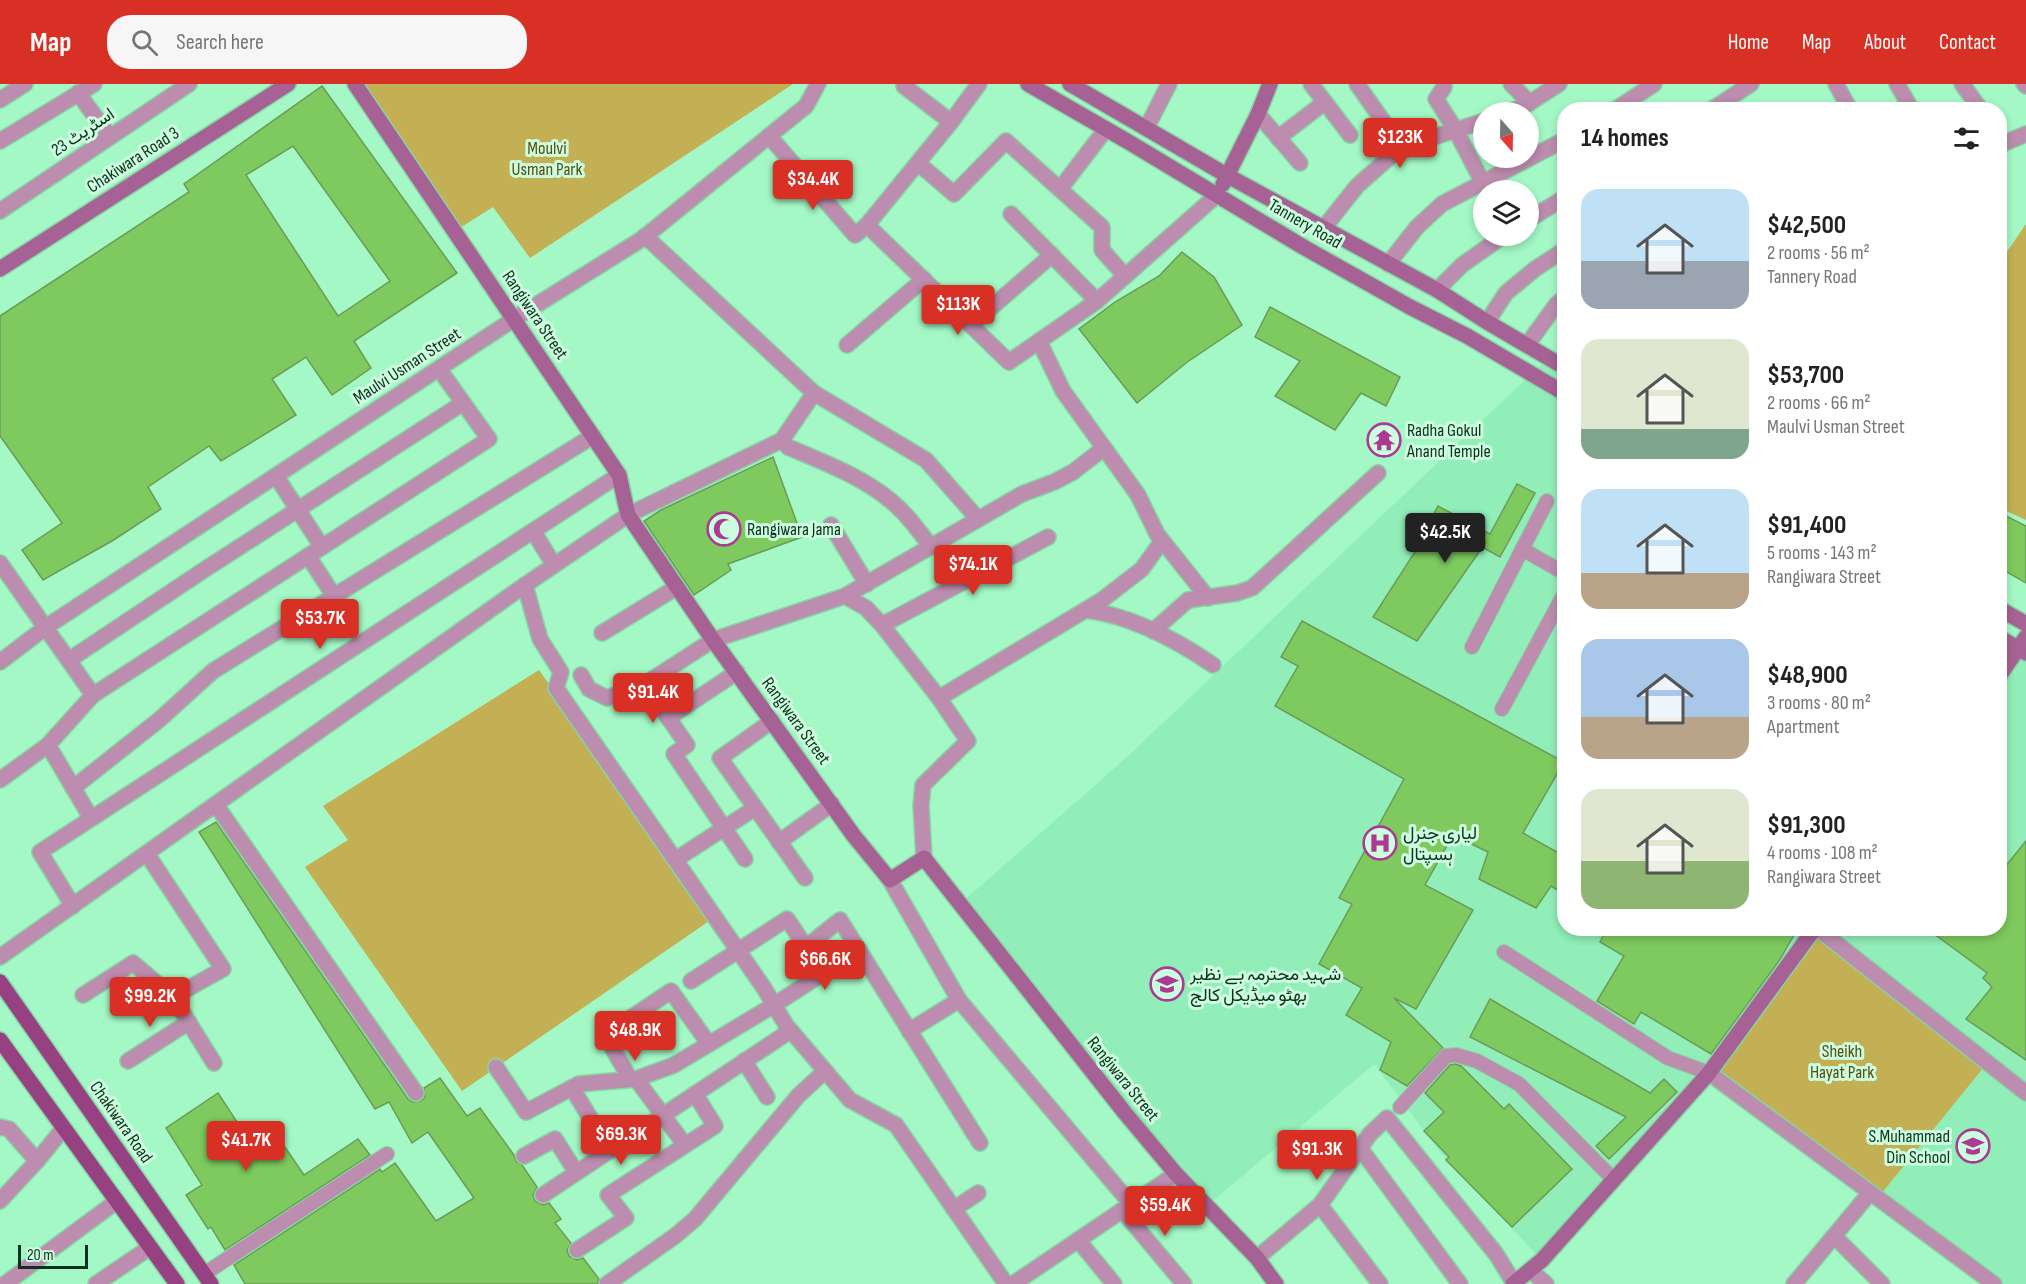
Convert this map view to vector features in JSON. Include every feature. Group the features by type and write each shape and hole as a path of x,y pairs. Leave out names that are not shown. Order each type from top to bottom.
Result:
{"main road":[{"name":"Chakiwara Road","path":"0,982 207,1279"},
{"path":"2,1048 177,1284"}],"street":[{"path":"0,100 25,84"},
{"name":"اسٹریٹ 23","path":"0,212 189,84"},
{"name":"Chakiwara Road 3","path":"0,269 288,84"},
{"name":"Rangiwara Street","path":"355,84 619,475 628,514 677,587 772,722 890,880"},
{"name":"Maulvi Usman Street","path":"0,662 46,627 514,319 645,236 806,106 818,84"},
{"path":"769,136 855,235 867,225 918,163 979,84"},
{"name":"Tannery Road","path":"1028,84 1305,248 1467,336 1557,389"},
{"name":"Tannery Road","path":"1070,84 1228,176 1437,290 1557,363"},
{"path":"1147,127 1169,84"},
{"path":"867,225 1009,362 1097,301 1217,195 1258,114 1269,84"},
{"path":"1311,84 1350,135"},
{"path":"1357,84 1397,141"},
{"path":"1510,84 1530,102 1559,84"},
{"path":"1626,102 1654,84"},
{"path":"1723,102 1750,84"},
{"path":"1836,84 1841,102"},
{"path":"1896,84 1907,102"},
{"path":"1962,84 1975,102"},
{"path":"904,86 951,122"},
{"path":"1444,87 1436,99 1455,129 1481,180"},
{"path":"0,141 83,88 110,137"},
{"path":"1278,138 1325,102"},
{"path":"1258,114 1300,163"},
{"path":"1323,229 1357,186 1400,148 1473,124"},
{"path":"1060,189 1106,129"},
{"path":"2007,139 2026,134"},
{"path":"918,163 954,194 1006,141 1102,227 1102,250 1125,276"},
{"path":"1489,180 1557,147"},
{"path":"1388,264 1417,226 1442,204 1473,188"},
{"path":"1539,213 1557,202"},
{"path":"1011,214 1097,301"},
{"path":"645,236 814,393 926,460 978,519"},
{"path":"1437,290 1462,265 1489,246"},
{"path":"1487,322 1506,293 1535,268 1557,254"},
{"path":"971,326 1052,255"},
{"path":"847,345 924,279"},
{"path":"1527,345 1557,304"},
{"path":"1039,341 1063,391 1138,495 1156,534 1208,598"},
{"path":"0,780 48,745 93,695 489,439 439,369"},
{"path":"0,957 628,514 782,440 814,393"},
{"path":"69,660 463,403"},
{"path":"73,788 159,720 213,671 593,436"},
{"path":"782,440 788,447 848,472 891,501 915,525 931,547"},
{"path":"581,675 589,689 607,698 645,684 713,640 845,596 1023,494 1073,472 1104,448"},
{"path":"1153,632 1188,600 1237,593 1252,588 1378,473"},
{"path":"73,906 40,852 619,475"},
{"path":"276,476 322,547"},
{"path":"831,525 867,584"},
{"path":"533,531 554,565"},
{"path":"882,625 1048,537"},
{"path":"939,698 1102,600 1142,569 1162,541"},
{"path":"308,556 334,596"},
{"path":"0,563 93,695"},
{"path":"525,585 540,639 561,672 556,688 739,951 790,1030 850,1100 896,1125 1006,1284"},
{"path":"602,633 677,587"},
{"path":"845,596 866,608 882,625 939,698 968,741 923,785 921,805 924,858 890,880 959,1000 1126,1207 1184,1284"},
{"path":"1086,610 1112,613 1181,643 1213,665"},
{"path":"2007,613 2026,624"},
{"path":"2007,640 2024,646 2007,667"},
{"path":"668,718 737,672"},
{"path":"645,684 687,745 674,754 745,859"},
{"path":"772,722 720,758 805,878"},
{"path":"48,745 91,818"},
{"path":"779,842 832,804"},
{"path":"216,805 416,1093"},
{"path":"675,860 755,808"},
{"path":"147,854 223,969 173,997"},
{"name":"Rangiwara Street","path":"924,858 1118,1104 1176,1174 1257,1258 1276,1284"},
{"path":"691,981 787,919 806,947 840,920 980,1143"},
{"path":"1257,1258 1320,1205 1370,1134 1387,1118 1496,1254 1514,1283 1542,1260 1709,1073 1810,936"},
{"path":"1826,936 2026,1093"},
{"path":"496,1067 526,1112 579,1084 633,1079 674,1065 774,1005 859,950"},
{"path":"83,995 133,963 173,997 214,1063"},
{"path":"685,1145 664,1114 633,1079 605,1035 671,992 709,1044"},
{"path":"909,1031 959,1000"},
{"path":"128,1061 189,1022"},
{"path":"543,1195 790,1030"},
{"path":"744,1061 767,1097"},
{"path":"607,1284 695,1219 798,1096 825,1071"},
{"path":"1709,1073 1869,1194 1994,1284"},
{"path":"572,1088 592,1121"},
{"path":"577,1250 626,1218 608,1195 715,1126 695,1094"},
{"path":"0,1201 63,1129"},
{"path":"3,1131 37,1161"},
{"path":"524,1156 555,1139 576,1172"},
{"path":"1360,1148 1460,1284"},
{"path":"1013,1284 1176,1174"},
{"path":"954,1209 978,1193"},
{"path":"1795,1284 1869,1194"},
{"path":"5,1284 117,1201"},
{"path":"1320,1205 1380,1284"},
{"path":"1834,1236 1882,1284"},
{"path":"1078,1240 1106,1281"},
{"path":"96,1284 149,1248"},
{"path":"1530,1270 1546,1284"}],"lane":[{"path":"1472,647 1547,501"},
{"path":"1522,549 1557,569"},
{"path":"1502,709 1557,607"},
{"path":"1504,952 1668,1058 1709,1073"},
{"path":"1400,1107 1446,1056 1456,1055 1477,1061 1519,1084 1614,1180"},
{"path":"207,1279 387,1154"}],"shaded area":[{"name":"لیاری جنرل ہسپتال","path":"1543,363 1557,372 1557,936 1810,936 1709,1073 1542,1260 1446,1160 1374,1064 1207,1206 960,904 1127,757"},
{"path":"2007,635 2026,646 2026,1284 1994,1284 1877,1199 1819,936 2007,936"}],"green space":[{"name":"Moulvi Usman Park","path":"355,84 793,84 530,258 493,207 455,231"},
{"path":"2026,224 2026,520 2007,511 2007,252"},
{"path":"539,670 715,917 462,1091 305,867 348,840 323,806"},
{"name":"Sheikh Hayat Park","path":"1809,936 1825,936 1988,1062 1877,1199 1709,1073"}],"building":[{"path":"322,86 457,273 354,341 371,368 332,395 306,357 272,379 296,415 221,461 209,446 148,487 161,509 112,541 43,580 22,550 62,523 0,436 0,316 189,192 184,184","holes":["293,146 390,281 338,316 246,175"]},
{"path":"1182,252 1214,277 1242,325 1186,363 1137,403 1079,329 1115,302 1159,276"},
{"path":"1270,307 1400,377 1386,406 1361,393 1335,430 1275,396 1300,361 1255,337"},
{"name":"Rangiwara Jama","path":"773,457 802,537 728,564 731,570 694,595 644,521 661,510"},
{"path":"1517,484 1535,493 1500,557 1482,547 1417,641 1373,617 1431,527 1428,525 1438,506 1490,534"},
{"path":"2007,516 2026,526 2026,583 2007,572"},
{"path":"1302,621 1557,758 1557,774 1523,833 1557,852 1557,890 1551,886 1536,908 1479,879 1488,852 1453,835 1425,885 1473,910 1416,1009 1394,998 1443,1048 1407,1086 1380,1070 1391,1042 1346,1015 1362,988 1319,964 1352,904 1339,898 1404,779 1275,706 1298,666 1281,657"},
{"path":"216,822 408,1099 412,1102 421,1101 425,1097 424,1088 440,1078 467,1116 480,1108 516,1161 522,1165 537,1187 533,1195 535,1201 543,1205 549,1203 561,1219 555,1223 571,1243 567,1250 569,1256 577,1260 583,1258 599,1279 597,1284 245,1284 234,1265 380,1169 382,1172 395,1163 436,1221 474,1198 428,1132 412,1143 389,1102 375,1109 199,832"},
{"path":"2026,841 2026,1060 1966,1019 1992,987 1983,978 1987,973 1937,936 2007,936 2007,864"},
{"path":"1603,936 1793,936 1779,961 1711,1054 1641,1012 1634,1024 1597,1001 1624,956 1600,942"},
{"path":"1490,999 1650,1093 1664,1079 1677,1092 1609,1159 1596,1146 1626,1117 1470,1037"},
{"path":"1450,1065 1461,1066 1504,1109 1509,1104 1572,1169 1512,1227 1446,1160 1449,1157 1424,1131 1444,1112 1425,1093"},
{"path":"218,1093 256,1151 278,1137 304,1175 358,1139 370,1155 225,1250 211,1227 208,1229 186,1195 202,1185 166,1128"}],"place":[{"name":"Radha Gokul Anand Temple","path":"1384,440"},
{"name":"Rangiwara Jama","path":"724,529"},
{"name":"لیاری جنرل ہسپتال","path":"1380,843"},
{"name":"شہید محترمہ بے نظیر بھٹو میڈیکل کالج","path":"1167,984"},
{"name":"S.Muhammad Din School","path":"1973,1146"}]}
